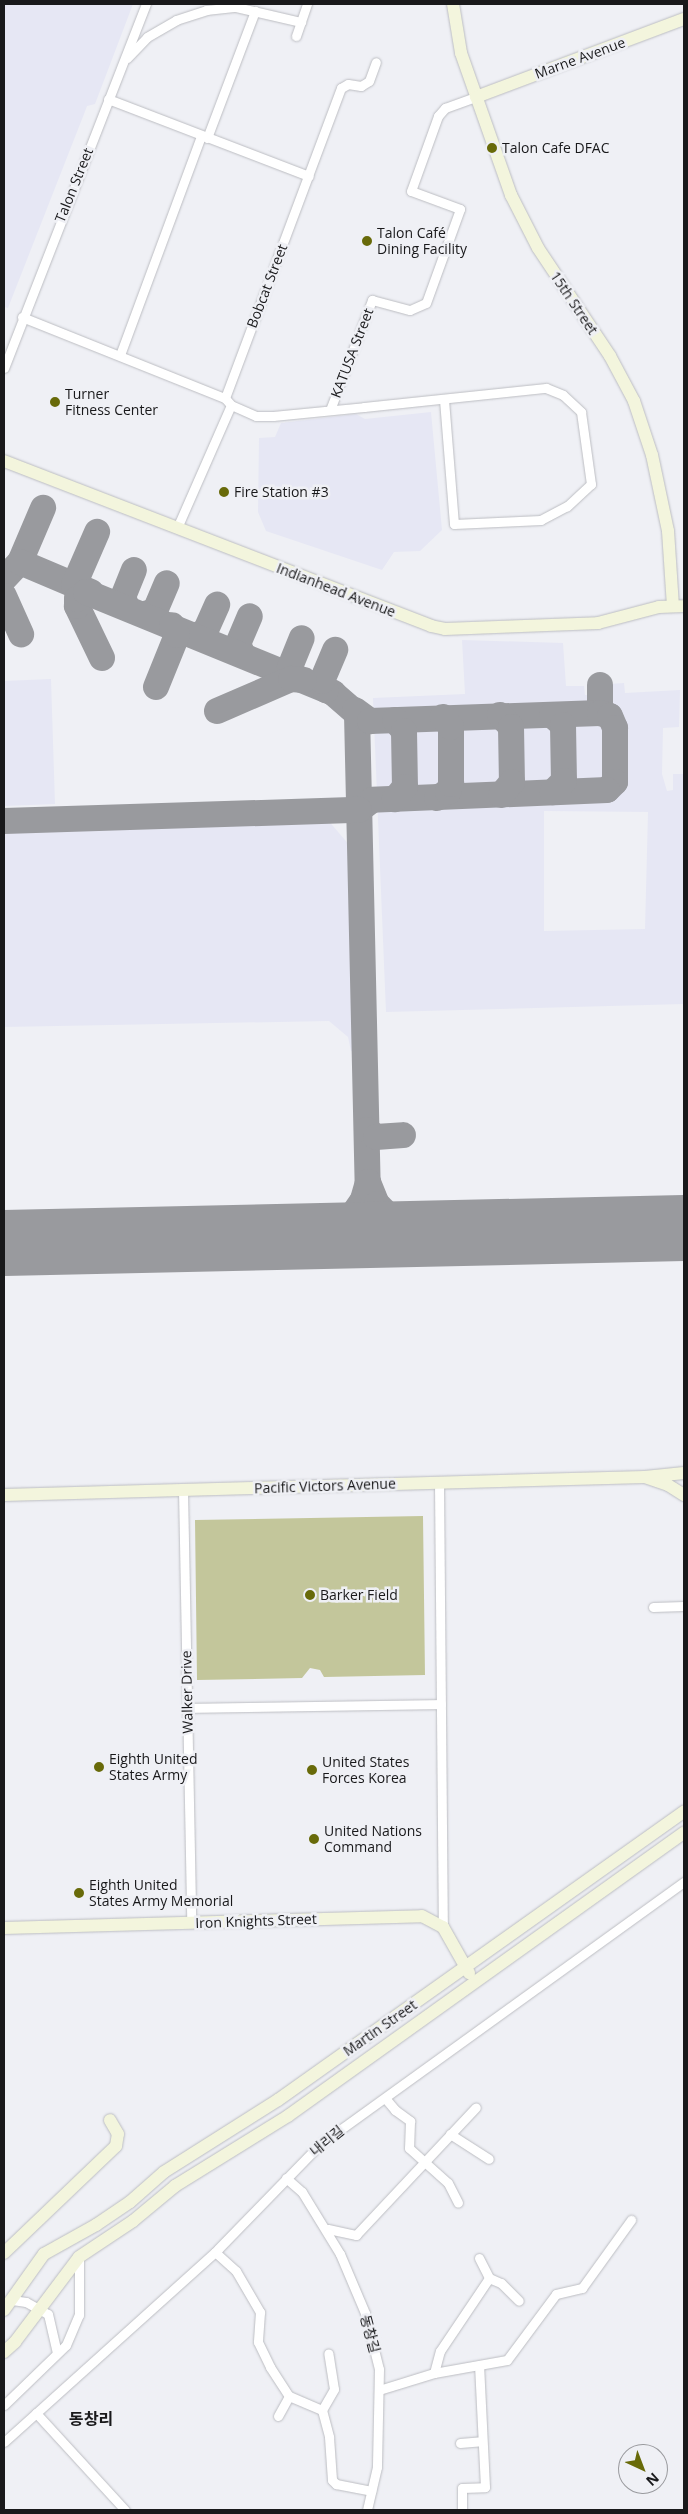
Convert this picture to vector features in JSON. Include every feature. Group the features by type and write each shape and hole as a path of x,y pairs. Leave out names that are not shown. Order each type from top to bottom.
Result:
{"main road":[{"name":"15th Street","path":"453,4 461,53 511,195 538,248 610,356 634,400 652,455 668,531 679,606"},
{"name":"Marne Avenue","path":"476,97 684,19"},
{"name":"Indianhead Avenue","path":"4,461 379,608 445,629 598,623 659,607 679,606"},
{"path":"645,1478 684,1472"},
{"path":"645,1478 668,1485 684,1495"},
{"name":"Pacific Victors Avenue","path":"4,1495 645,1478"},
{"name":"Martin Street","path":"4,2310 44,2254 71,2237 96,2225 130,2202 164,2172 278,2100 684,1812"},
{"name":"Martin Street","path":"4,2352 79,2258 133,2221 175,2186 288,2116 684,1832"},
{"name":"Iron Knights Street","path":"4,1928 422,1916 443,1927"},
{"path":"443,1927 474,1982"},
{"path":"4,2253 116,2146 118,2134 110,2120"}],"street":[{"name":"Talon Street","path":"4,368 22,317 146,4"},
{"path":"296,36 307,4"},
{"path":"123,61 147,37 192,13 221,7 255,11 300,22"},
{"path":"120,355 255,11"},
{"name":"Bobcat Street","path":"225,398 341,88 348,84 361,86 369,81 376,62"},
{"name":"KATUSA Street","path":"330,410 372,300 410,310 418,309 426,303 460,209 411,191 438,116 445,108 476,97"},
{"path":"108,99 309,176"},
{"path":"22,317 225,398 231,405 256,416 546,388 563,395 581,412 591,484 567,506 541,520 454,524 444,399"},
{"path":"177,528 231,405"},
{"path":"439,1483 443,1927"},
{"name":"Walker Drive","path":"183,1490 191,1923"},
{"path":"653,1608 684,1606"},
{"path":"187,1708 441,1704"},
{"name":"내리길","path":"4,2442 215,2252 319,2145 684,1882"},
{"path":"385,2098 410,2121 408,2148 448,2183 458,2203"},
{"path":"328,2229 356,2235 476,2107"},
{"path":"450,2134 489,2159"},
{"name":"동창길","path":"286,2178 302,2192 328,2229 365,2313 379,2369 377,2467 367,2510"},
{"path":"379,2390 434,2374 507,2360 556,2294 582,2288 630,2220"},
{"path":"215,2252 236,2271 260,2312 258,2342 270,2367 289,2396 322,2410"},
{"path":"4,2405 66,2345 79,2315 79,2258"},
{"path":"479,2258 489,2278 501,2283 520,2301"},
{"path":"434,2374 440,2351 489,2278"},
{"path":"12,2300 40,2308 48,2314 58,2353"},
{"path":"328,2353 334,2389 322,2410 329,2437 332,2480 336,2484 371,2492"},
{"path":"462,2510 462,2488 485,2487 481,2441 479,2365"},
{"path":"278,2416 289,2396"},
{"path":"36,2413 125,2510"},
{"path":"460,2443 481,2441"}],"shaded area":[{"path":"4,4 133,4 95,104 87,106 8,308 4,307"},
{"path":"431,412 442,530 420,551 394,552 382,570 266,531 258,512 259,438 275,437 281,423 356,414 365,419"},
{"path":"462,640 563,643 566,686 584,686 585,695 593,695 593,685 624,683 625,693 680,690 679,727 663,728 662,774 667,791 673,790 673,774 684,774 684,1004 386,1012 373,698 465,694","holes":["544,811 648,812 645,929 544,931"]},
{"path":"51,679 55,804 4,806 4,681"},
{"path":"327,819 357,854 362,1051 351,1051 348,1037 329,1021 4,1027 4,828"}],"green space":[{"name":"Barker Field","path":"423,1516 425,1675 324,1677 320,1670 310,1668 302,1678 197,1680 195,1520"}],"taxiway":[{"path":"20,562 43,508"},
{"path":"74,585 97,532"},
{"path":"4,579 20,562 91,592"},
{"path":"127,607 123,597 134,570"},
{"path":"145,614 155,611 167,583"},
{"path":"102,658 77,606 77,599 86,592 333,693 357,714 368,1182 363,1200 351,1217 331,1230 309,1236"},
{"path":"4,596 21,634"},
{"path":"197,635 205,632 217,605"},
{"path":"242,653 238,644 250,616"},
{"path":"156,687 177,635 172,625"},
{"path":"294,675 290,667 302,638"},
{"path":"326,690 322,681 335,650"},
{"path":"217,711 291,679 304,680"},
{"path":"600,685 600,713"},
{"path":"355,710 370,721 600,713 610,716 615,728 615,782 607,790 372,800 359,810"},
{"path":"500,715 511,727 512,782 501,795"},
{"path":"552,715 563,725 564,781 553,792"},
{"path":"437,798 448,792 451,784 451,727 443,717"},
{"path":"395,720 404,731 405,787 395,799"},
{"path":"4,821 359,810"},
{"path":"367,1130 376,1137 403,1135"},
{"path":"368,1182 377,1204 392,1219 429,1233"}],"runway":[{"path":"4,1243 684,1228"}],"place":[{"name":"Talon Cafe DFAC","path":"492,148"},
{"name":"Talon Café Dining Facility","path":"367,241"},
{"name":"Turner Fitness Center","path":"55,402"},
{"name":"Fire Station #3","path":"224,492"},
{"name":"Barker Field","path":"310,1595"},
{"name":"Eighth United States Army","path":"99,1767"},
{"name":"United States Forces Korea","path":"312,1770"},
{"name":"United Nations Command","path":"314,1839"},
{"name":"Eighth United States Army Memorial","path":"79,1893"}],"district":[{"name":"동창리","path":"91,2419"}]}
